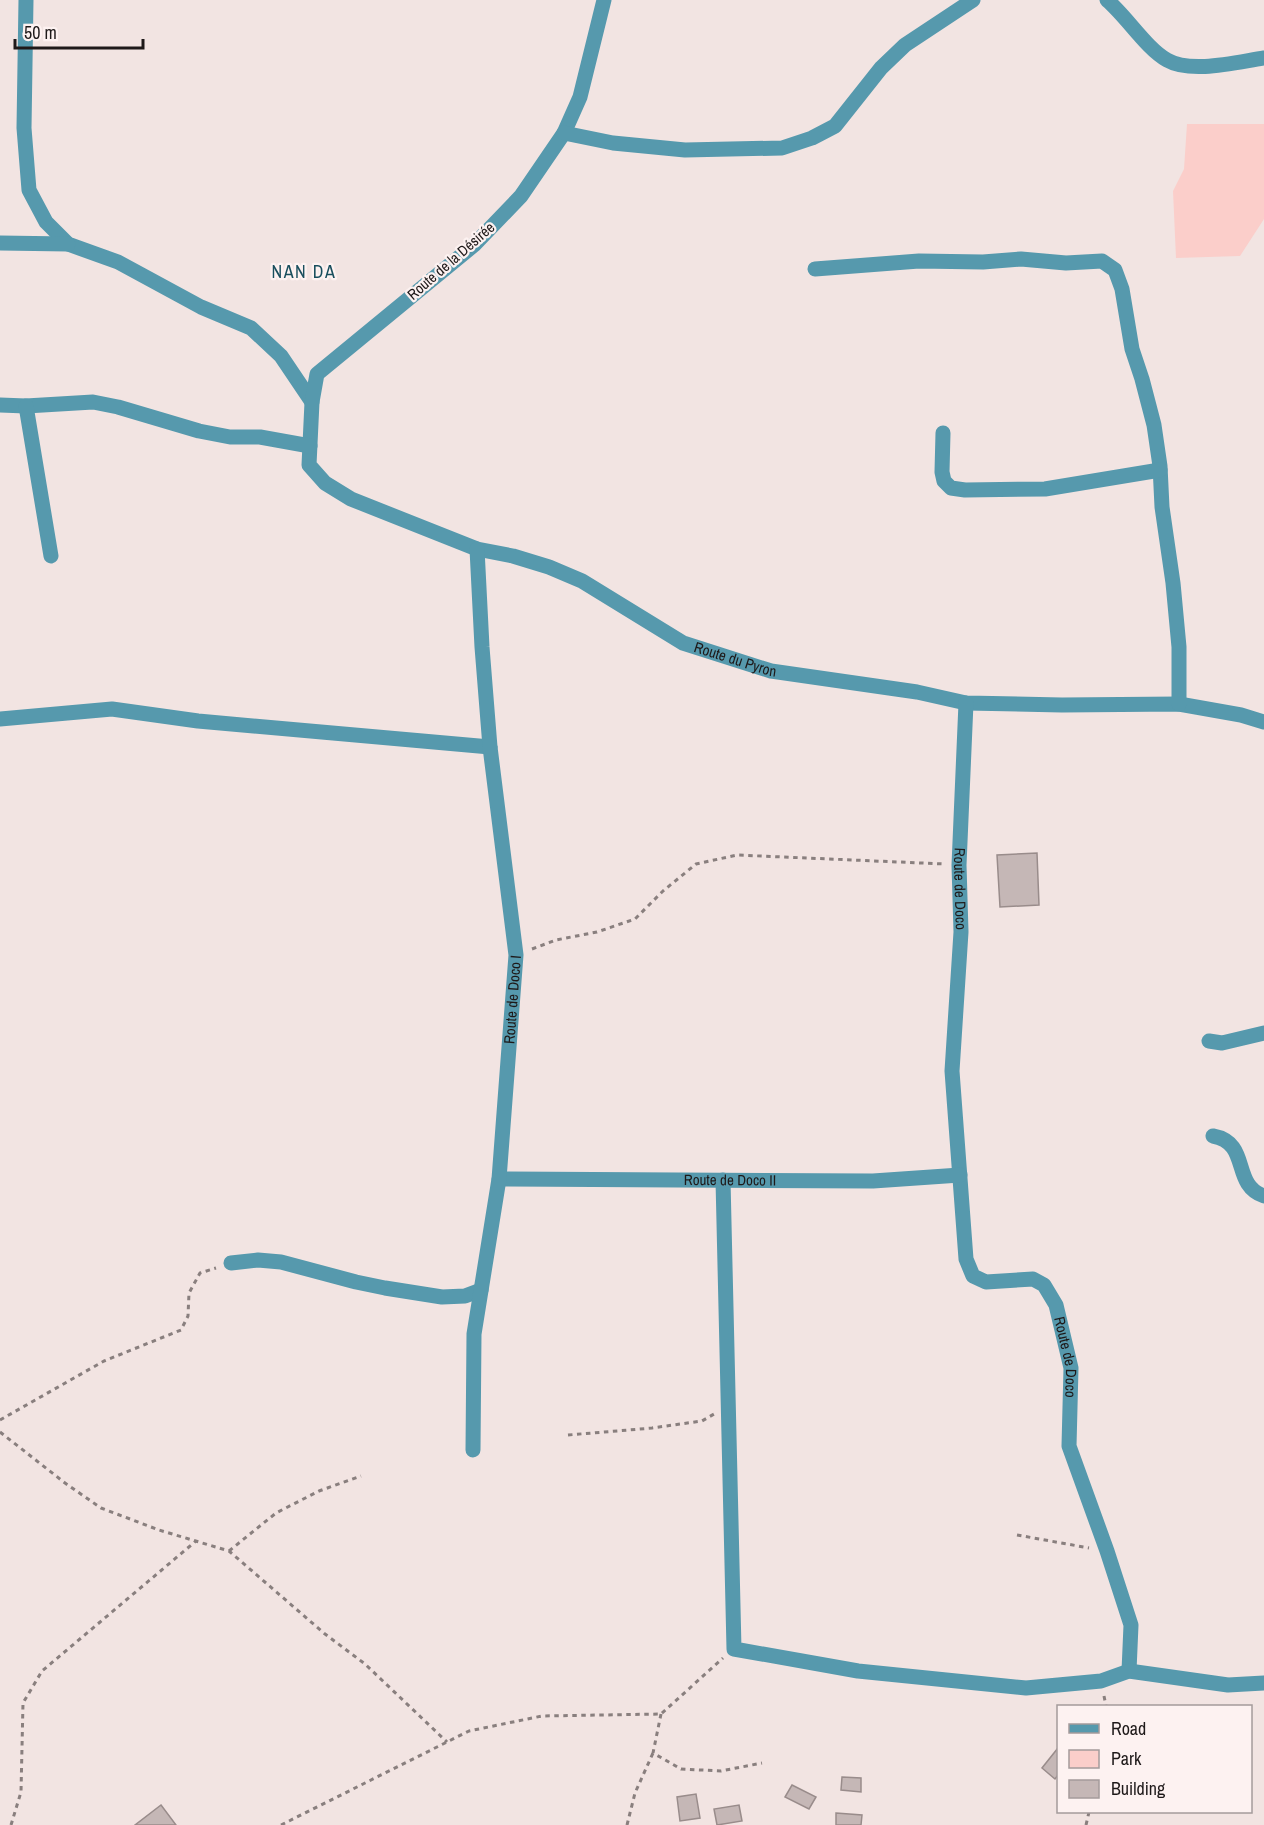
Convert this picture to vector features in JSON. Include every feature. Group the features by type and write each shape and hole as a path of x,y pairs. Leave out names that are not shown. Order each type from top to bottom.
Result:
{"street":[{"path":"26,0 24,128 29,190 46,222 68,243"},
{"name":"Route de la Désirée","path":"312,402 317,374 474,245 521,196 564,133 580,97 604,0"},
{"path":"564,133 613,143 686,150 782,148 812,138 835,126 882,68 905,45 973,0"},
{"path":"1107,0 1167,61 1198,67 1264,58"},
{"path":"0,243 68,243 118,262 201,307 251,328 281,356 312,402"},
{"path":"815,269 919,261 983,262 1021,258 1066,263 1102,261 1115,270 1122,289 1131,349 1142,379 1154,425 1179,648 1179,704"},
{"path":"0,405 26,406 93,402 199,431 230,437 269,438 310,446"},
{"name":"Route du Pyron","path":"312,402 309,465 325,483 351,500 477,549 513,556 549,567 582,581 683,643 725,658 771,671 917,692 966,703 1179,704 1241,715 1264,722"},
{"path":"26,406 51,556"},
{"path":"943,433 942,472 944,481 951,488 965,490 1045,489 1160,470"},
{"name":"Route de Doco I","path":"473,1450 474,1334 499,1179 516,955 490,747 477,549"},
{"name":"Route de Doco","path":"966,703 959,865 961,932 952,1071 966,1259 973,1276 986,1282 1033,1279 1044,1285 1056,1305 1071,1368 1069,1446 1131,1625 1129,1671"},
{"path":"0,719 112,709 198,721 490,747"},
{"path":"1209,1041 1221,1043 1264,1033"},
{"path":"1213,1136 1229,1141 1248,1185 1264,1196"},
{"name":"Route de Doco II","path":"499,1179 873,1181 960,1175"},
{"path":"723,1180 734,1648 858,1671 1026,1688 1101,1681 1129,1671 1228,1685 1264,1683"},
{"path":"231,1263 258,1260 281,1262 356,1282 442,1296 465,1296 481,1290"}],"path":[{"path":"516,955 556,940 597,932 636,919 663,891 696,864 737,855 959,865"},
{"path":"0,1420 105,1361 181,1330 188,1316 189,1293 201,1273 231,1263"},
{"path":"568,1435 702,1421 728,1406"},
{"path":"0,1432 64,1483 101,1508 159,1530 229,1551 325,1634 365,1664 447,1742"},
{"path":"229,1551 276,1513 319,1491 361,1476"},
{"path":"1017,1535 1107,1551"},
{"path":"11,1825 21,1792 24,1703 42,1671 196,1541"},
{"path":"627,1825 635,1793 652,1754 662,1714 734,1648"},
{"path":"281,1825 469,1731 542,1716 662,1714"},
{"path":"652,1754 681,1769 721,1771 762,1763"}],"green space":[{"path":"1187,124 1264,124 1264,219 1240,256 1176,258 1173,191 1184,169"}],"building":[{"path":"1037,853 1039,905 1000,907 997,855"},
{"path":"1057,1749 1057,1776 1055,1779 1042,1768"},
{"path":"842,1777 861,1778 861,1792 841,1790"},
{"path":"792,1785 816,1797 809,1809 785,1797"},
{"path":"696,1794 700,1818 680,1821 677,1797"},
{"path":"161,1805 176,1825 135,1825"},
{"path":"739,1805 742,1821 717,1825 714,1809"},
{"path":"836,1813 862,1815 861,1825 836,1825"}],"district":[{"name":"NAN DA","path":"304,272"}]}
